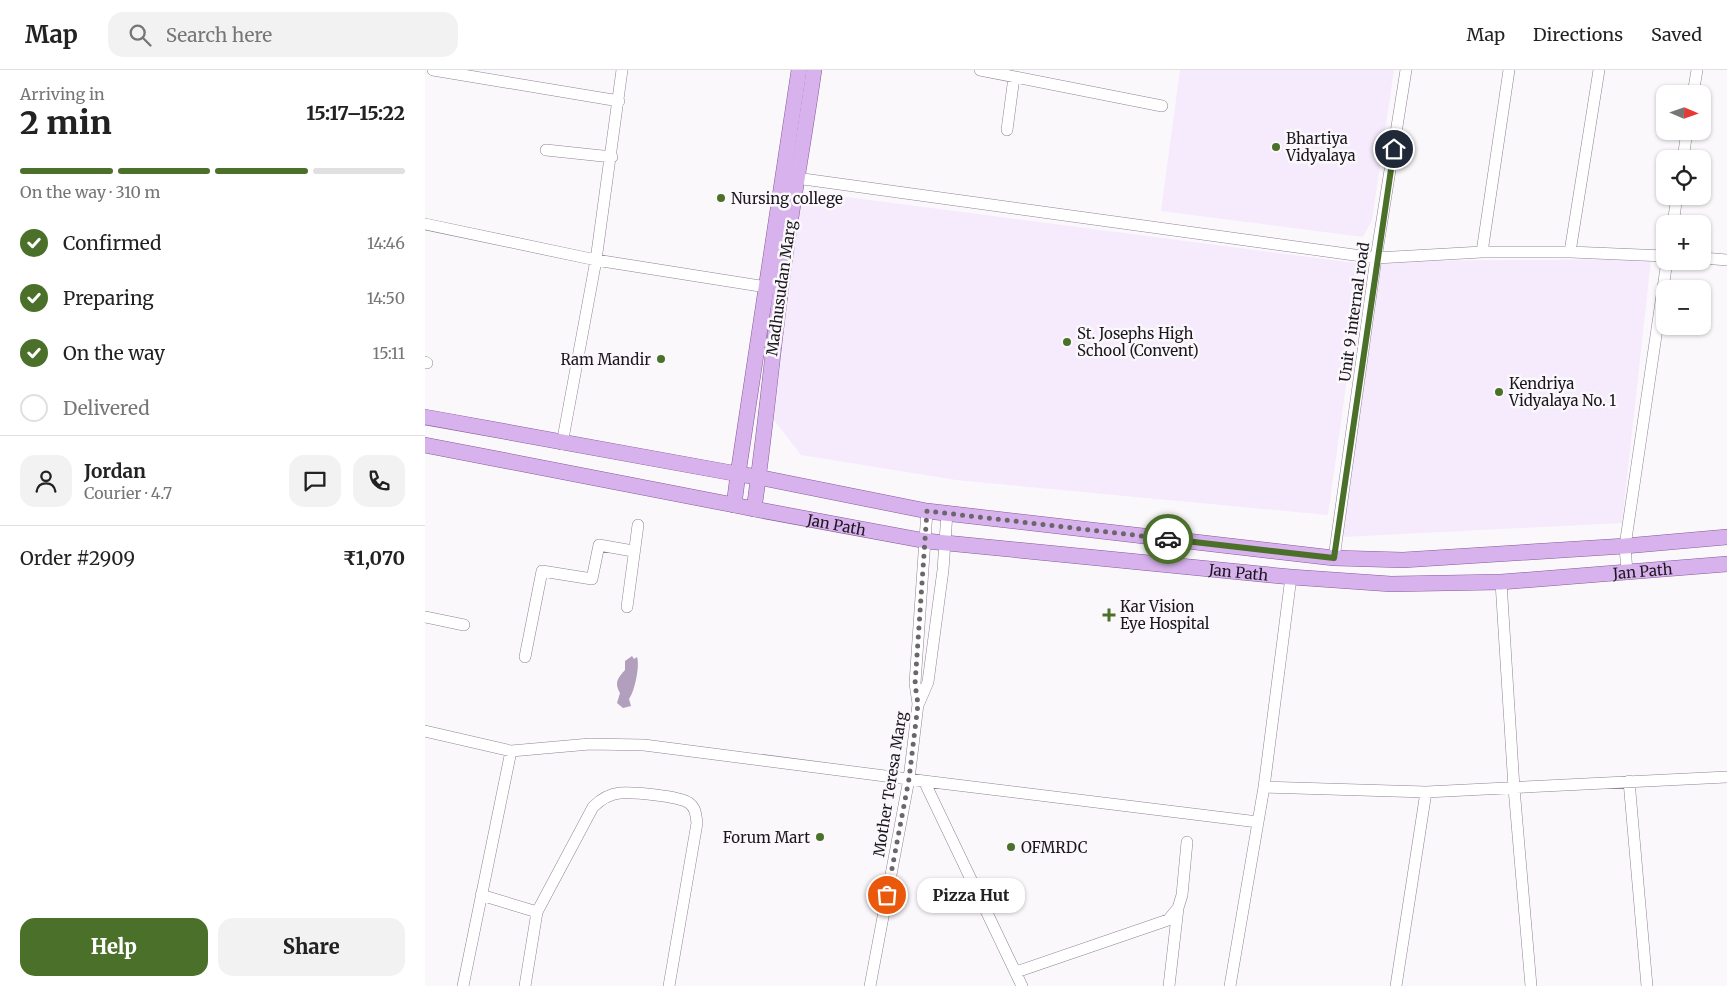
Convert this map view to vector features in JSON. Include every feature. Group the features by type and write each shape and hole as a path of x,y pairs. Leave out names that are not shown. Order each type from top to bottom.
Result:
{"main road":[{"name":"Madhusudan Marg","path":"734,505 799,70"},
{"name":"Madhusudan Marg","path":"754,510 796,178 814,70"},
{"path":"425,418 738,474"},
{"path":"425,445 734,505"},
{"name":"Jan Path","path":"738,474 927,511 1334,558 1403,560 1625,546 1727,537"},
{"name":"Jan Path","path":"734,505 926,541 1291,577 1391,584 1501,582 1727,564"}],"street":[{"path":"433,70 619,101"},
{"path":"562,444 596,260 612,157 622,70"},
{"path":"980,70 1162,106"},
{"name":"Unit 9 internal road","path":"1334,558 1376,258 1406,70"},
{"path":"1482,252 1509,70"},
{"path":"1570,252 1599,70"},
{"path":"1694,85 1697,70"},
{"path":"1007,130 1014,77"},
{"path":"546,150 612,157"},
{"path":"796,178 1376,258 1482,252 1570,252 1656,256"},
{"path":"425,224 596,260 766,287"},
{"path":"1711,259 1727,260"},
{"path":"1627,572 1625,546 1666,270"},
{"name":"Mother Teresa Marg","path":"870,986 909,779 918,704 915,684 927,511"},
{"name":"Mother Teresa Marg","path":"918,704 928,682 946,542 947,513"},
{"path":"627,607 638,525"},
{"path":"525,657 542,571 592,579 599,545 633,551"},
{"path":"1230,986 1264,787 1291,577"},
{"path":"1501,582 1514,788 1531,986"},
{"path":"425,617 464,625"},
{"path":"425,731 511,752 590,744 644,745 1258,822"},
{"path":"463,986 511,752"},
{"path":"1264,787 1426,792 1727,777"},
{"path":"924,781 1022,986"},
{"path":"1629,781 1647,986"},
{"path":"1399,985 1426,792"},
{"path":"525,986 537,912 593,806 604,797 620,793 681,799 691,804 696,812 697,824 669,986"},
{"path":"1169,986 1178,908 1182,895 1187,842"},
{"path":"481,894 537,912"},
{"path":"1016,972 1161,924 1168,920 1178,908"}],"shaded area":[{"name":"Bhartiya Vidyalaya","path":"1180,70 1394,70 1372,220 1363,237 1161,211"},
{"name":"St. Josephs High School (Convent)","path":"800,191 1363,264 1328,515 956,480 801,455 774,420"},
{"name":"Kendriya Vidyalaya No. 1","path":"1651,259 1622,523 1343,537 1379,261"},
{"path":"632,656 634,659 637,657 638,661 636,678 629,699 631,706 623,708 617,703 620,693 617,683 625,670 625,661"}],"way so far":[{"path":"887,895 909,779 918,704 915,684 927,511 1168,539"}],"place":[{"name":"Bhartiya Vidyalaya","path":"1276,147"},
{"name":"Nursing college","path":"721,198"},
{"name":"St. Josephs High School (Convent)","path":"1067,342"},
{"name":"Ram Mandir","path":"661,359"},
{"name":"Kendriya Vidyalaya No. 1","path":"1499,392"},
{"name":"Kar Vision Eye Hospital","path":"1109,615"},
{"name":"Forum Mart","path":"820,837"},
{"name":"OFMRDC","path":"1011,847"},
{"name":"Pizza Hut","path":"887,895"}],"route":[{"path":"1168,539 1334,558 1394,149"}]}
